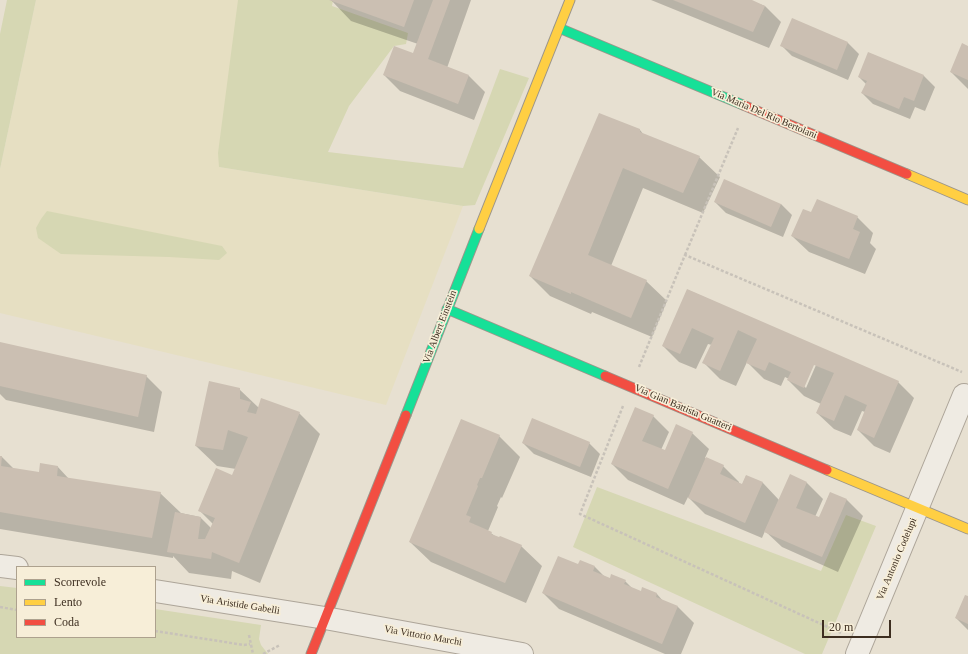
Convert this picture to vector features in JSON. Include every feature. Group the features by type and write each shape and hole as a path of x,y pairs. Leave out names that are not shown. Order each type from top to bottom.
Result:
{"street":[{"name":"Via Albert Einstein","path":"311,654 570,0"},
{"name":"Via Maria Del Rio Bertolani","path":"559,28 968,200"},
{"name":"Via Gian Battista Guatteri","path":"447,309 968,529"},
{"path":"918,509 966,395"},
{"name":"Via Antonio Codelupi","path":"857,654 918,509"},
{"path":"0,566 16,568"},
{"name":"Via Aristide Gabelli","path":"156,591 325,618"},
{"name":"Via Vittorio Marchi","path":"325,618 522,654"}],"path":[{"path":"685,255 747,107"},
{"path":"0,607 16,610"},
{"path":"156,631 244,645 250,644"},
{"path":"249,635 253,654"},
{"path":"263,654 280,645"}],"shaded area":[{"path":"36,0 239,0 219,167 463,206 386,405 0,313 0,169"}],"green space":[{"path":"7,0 36,0 0,169 0,34"},
{"path":"238,0 333,0 332,6 408,33 406,44 394,46 349,106 328,152 463,168 500,69 529,78 475,205 463,206 219,167 218,153"},
{"path":"47,211 222,246 227,253 219,260 61,254 38,238 36,228"},
{"path":"597,487 821,571 846,515 876,526 822,654 805,654 573,547"},
{"path":"0,586 16,588 16,638 156,638 156,609 261,625 259,639 261,645 268,654 0,654"}],"building":[{"path":"329,0 414,0 404,27"},
{"path":"433,0 450,0 428,59 469,75 458,104 383,75 394,46 413,53"},
{"path":"673,0 752,0 765,6 753,32"},
{"path":"792,18 848,42 837,70 780,46"},
{"path":"962,43 968,46 968,80 950,72"},
{"path":"868,52 924,75 914,101 904,97 899,109 861,93 867,81 858,77"},
{"path":"599,113 640,129 640,132 700,156 683,193 623,168 588,255 647,280 631,318 529,276"},
{"path":"724,179 781,204 771,227 714,202"},
{"path":"817,199 858,216 853,229 860,232 849,259 791,236 803,209 811,212"},
{"path":"687,289 899,381 874,438 857,430 867,405 845,395 834,421 816,413 834,373 814,365 804,388 787,380 791,372 769,362 765,371 746,363 757,339 738,330 720,371 702,363 714,338 692,328 680,354 662,346"},
{"path":"0,342 147,375 138,417 0,386"},
{"path":"209,381 240,388 240,399 251,402 247,412 256,414 261,398 300,412 239,563 212,552 211,559 167,552 175,512 201,517 198,539 205,539 215,518 198,511 216,468 232,475 248,437 228,430 223,450 195,446"},
{"path":"635,407 654,415 642,441 665,450 676,424 693,432 668,489 611,464"},
{"path":"532,418 590,442 580,467 522,443"},
{"path":"461,419 500,435 482,478 480,478 477,485 478,486 466,515 471,517 469,522 492,532 491,534 522,545 505,583 409,542"},
{"path":"0,456 2,456 1,466 39,472 40,463 58,466 57,476 161,492 152,538 0,512"},
{"path":"706,457 724,465 720,474 742,484 746,475 763,482 745,523 688,498"},
{"path":"790,474 807,482 796,508 819,517 830,492 847,499 822,557 764,532"},
{"path":"558,556 578,564 580,560 595,566 593,571 610,578 611,574 626,580 624,584 641,591 642,587 657,593 656,597 678,606 662,644 542,593"},
{"path":"965,595 968,596 968,624 955,618"}],"traffic: fast":[{"path":"559,28 743,105"},
{"path":"406,415 479,229"},
{"path":"447,309 605,376"}],"traffic: slow":[{"path":"479,229 570,0"},
{"path":"907,174 968,200"},
{"path":"827,470 968,529"}],"traffic: jam":[{"path":"743,105 907,174"},
{"path":"605,376 827,470"},
{"path":"311,654 406,415"}]}
